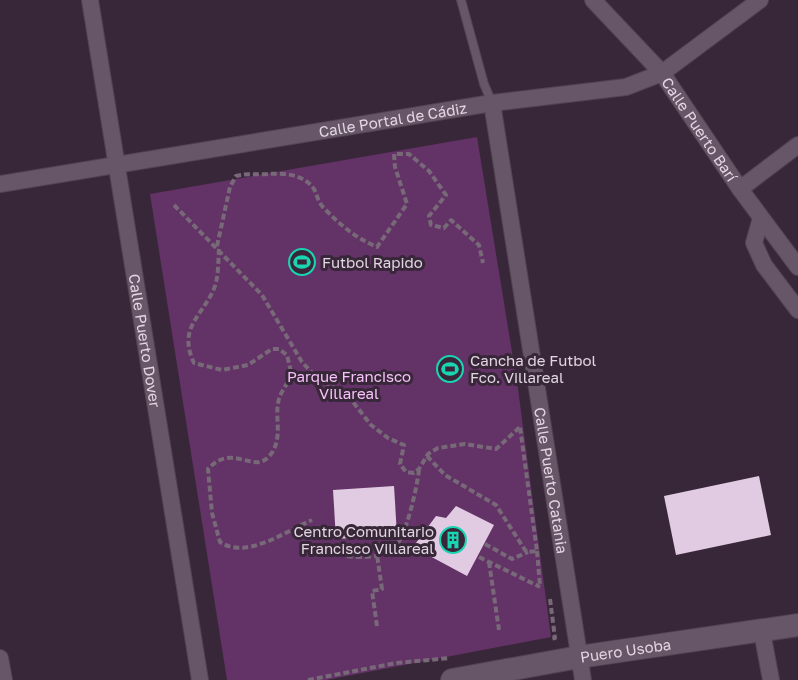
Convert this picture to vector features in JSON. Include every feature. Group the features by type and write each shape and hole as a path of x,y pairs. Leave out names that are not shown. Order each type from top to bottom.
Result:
{"street":[{"name":"Calle Puerto Dover","path":"90,0 200,680"},
{"name":"Calle Puerto Barí","path":"593,0 662,73 740,189 798,267"},
{"name":"Calle Portal de Cádiz","path":"0,184 117,162 492,103 626,87 662,73 760,0"},
{"name":"Calle Puerto Catania","path":"492,103 583,680"},
{"path":"740,189 798,146"},
{"path":"761,218 754,243 764,265 798,310"},
{"name":"Puero Usoba","path":"452,680 579,657 798,625"},
{"path":"762,632 771,680"},
{"path":"0,658 4,680"}],"lane":[{"path":"460,0 484,84 492,103"}],"path":[{"path":"312,520 258,544 229,548 220,542 212,513 208,469 217,459 229,456 252,463 264,460 272,452 278,437 280,396 292,376 287,355 279,349 272,349 248,365 222,370 194,363 189,352 192,321 213,291 218,276 218,248 230,187 236,176 250,172 266,174 281,172 300,177 314,188 319,203 336,220 356,238 377,247 407,204 395,167 394,154 410,154 429,171 446,195 429,216 431,225 444,228 451,220 479,245 483,263"},
{"path":"174,205 261,295 302,362 315,376 349,397 371,425 387,438 404,445 400,464 406,472 414,473 427,456 438,448 452,444 496,449 520,427 540,587 478,557"},
{"path":"427,456 445,475 496,505 528,552"},
{"path":"347,556 377,555 396,548 416,496 419,469"},
{"path":"485,544 512,559 537,551"},
{"path":"377,555 382,589 372,591 377,626"},
{"path":"489,562 499,630"},
{"path":"549,594 555,638"},
{"path":"308,680 396,663 460,657"}],"green space":[{"name":"Parque Francisco Villareal","path":"477,137 518,389 551,637 326,680 227,680 150,194"}],"building":[{"path":"759,476 771,535 676,555 664,496"},
{"path":"394,486 397,535 336,539 333,490"},
{"name":"Centro Comunitario Francisco Villareal","path":"456,506 494,525 467,576 413,547 436,516 446,518"}],"place":[{"name":"Futbol Rapido","path":"302,262"},
{"name":"Cancha de Futbol Fco. Villareal","path":"450,369"},
{"name":"Centro Comunitario Francisco Villareal","path":"453,540"}]}
